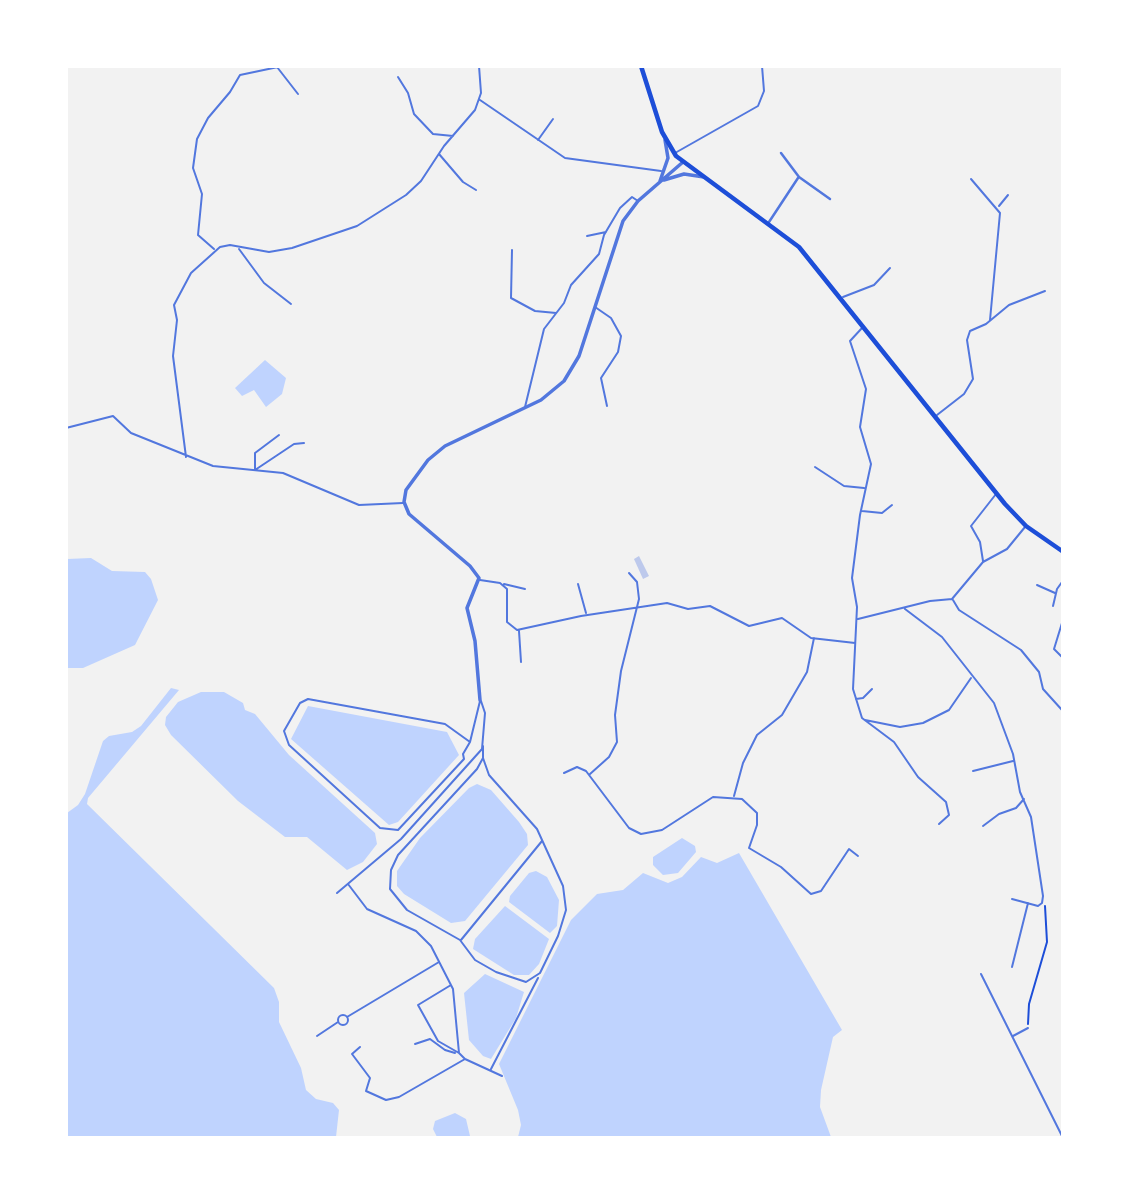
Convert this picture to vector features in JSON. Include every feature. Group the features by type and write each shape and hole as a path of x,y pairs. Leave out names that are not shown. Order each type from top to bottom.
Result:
{"main road":[{"path":"641,66 665,140 674,153 799,247 843,297 996,493 1026,526 1062,551"}],"street":[{"path":"659,183 668,158 665,140"},
{"path":"781,153 799,177 830,199"},
{"path":"480,700 475,641 467,608 479,580 475,570 409,514 404,502 408,486 436,453 453,441 549,395 571,373 623,221 638,201 683,162"},
{"path":"659,183 684,174 705,178"},
{"path":"769,222 799,177"}],"lane":[{"path":"186,457 173,356 177,326 174,303 191,273 215,250 225,245 281,251 357,226 413,191 453,136 471,117 479,99 479,66"},
{"path":"674,153 758,106 764,91 762,66"},
{"path":"215,250 198,235 202,194 193,168 197,139 208,118 230,92 240,75 277,67 299,94"},
{"path":"398,77 408,93 414,114 433,134 453,136"},
{"path":"479,99 571,160 632,165 665,172"},
{"path":"538,140 553,119"},
{"path":"439,154 463,182 476,190"},
{"path":"971,180 998,207 1000,213 990,321"},
{"path":"998,207 1008,195"},
{"path":"524,408 542,336 571,285 598,254 606,232 627,201 633,197 638,201"},
{"path":"587,236 606,232"},
{"path":"238,247 264,283 290,304"},
{"path":"512,250 510,298 535,311 556,313"},
{"path":"843,297 874,285 890,268"},
{"path":"936,416 970,386 974,369 968,335 972,329 990,321 1009,305 1045,290"},
{"path":"594,307 611,318 621,336 618,352 601,378 607,406"},
{"path":"865,326 850,341 866,389 860,421 871,460 852,578 857,619 852,680 855,699 864,720 894,743 918,777 946,803 949,815 939,824"},
{"path":"66,428 113,416 131,433 186,457 227,469 289,475 359,505 404,502"},
{"path":"255,471 255,453 279,435"},
{"path":"255,471 263,462 294,444 304,443"},
{"path":"816,467 844,486 866,488"},
{"path":"982,562 982,548 971,526 996,493"},
{"path":"861,511 883,513 892,505"},
{"path":"857,619 953,599 982,562 1005,551 1026,526"},
{"path":"589,774 609,757 617,741 615,715 621,671 638,606 639,587 629,572"},
{"path":"479,580 525,589"},
{"path":"1053,606 1062,582"},
{"path":"503,584 509,592 507,622 519,630 587,615 667,603 692,609 707,605 754,627 782,618 814,638 856,643"},
{"path":"578,584 587,615"},
{"path":"1037,585 1056,593"},
{"path":"953,599 959,610 1021,650 1039,672 1043,689 1062,710"},
{"path":"905,608 942,637 994,704 1031,817 1043,900 1041,905 1012,899"},
{"path":"1062,623 1054,649 1062,657"},
{"path":"519,630 521,662"},
{"path":"734,797 740,771 757,735 782,715 807,672 814,638"},
{"path":"864,720 900,727 923,723 949,710 972,677"},
{"path":"855,699 863,698 872,689"},
{"path":"470,742 444,724 308,699 300,703 285,731 289,745 384,830 402,827 464,759 464,752 470,742 480,700"},
{"path":"480,700 485,706 483,758 489,775 532,822 543,840 561,879 565,910 558,936 491,1070"},
{"path":"337,893 408,832 483,746"},
{"path":"483,758 477,769 398,855 390,878 392,894 400,904 460,940 475,960 516,981 530,981 540,973"},
{"path":"973,771 1014,761"},
{"path":"564,773 580,767 589,774 629,828 640,834 662,830 713,796 734,797 749,802 757,813 757,825 749,848 781,867 807,893 815,895 821,891 849,849 858,856"},
{"path":"983,826 996,815 1016,808 1024,799"},
{"path":"460,940 543,840"},
{"path":"348,884 367,909 421,935 441,961 452,985 459,1053"},
{"path":"1012,967 1028,903"},
{"path":"338,1022 345,1024 347,1017 441,961"},
{"path":"981,974 1062,1136"},
{"path":"452,985 418,1005 438,1041 465,1059 502,1076"},
{"path":"317,1035 338,1022 341,1015 347,1017"},
{"path":"1012,1036 1028,1028"},
{"path":"415,1044 430,1039 445,1050 459,1053"},
{"path":"360,1047 352,1054 370,1079 366,1091 386,1100 399,1097 465,1059"}],"path":[{"path":"1028,1028 1029,1004 1049,930 1043,900"}],"water":[{"path":"265,360 286,378 282,394 266,407 254,390 242,396 235,388"},
{"path":"91,558 112,571 145,572 151,579 158,600 135,645 83,668 67,668 67,559"},
{"path":"171,688 179,690 88,798 87,804 274,988 279,1002 279,1022 301,1068 306,1090 316,1099 333,1103 339,1110 336,1137 67,1137 67,813 78,805 85,794 103,741 109,736 132,732 141,726"},
{"path":"201,692 224,692 243,703 245,710 255,714 289,755 375,833 377,844 363,862 347,870 307,837 285,837 238,801 171,735 165,725 166,717 178,702"},
{"path":"308,706 447,732 459,755 398,822 389,825 291,739"},
{"path":"477,784 491,790 519,822 527,834 528,845 465,921 451,923 404,894 397,886 397,871 420,838 469,788"},
{"path":"682,838 695,846 696,852 678,873 663,875 653,865 653,857"},
{"path":"739,853 842,1030 833,1037 821,1090 820,1107 831,1137 518,1137 521,1125 518,1110 499,1064 571,920 597,894 623,890 643,873 668,883 682,877 701,857 717,863"},
{"path":"536,871 547,877 559,900 557,926 550,933 509,902 510,896 529,873"},
{"path":"505,906 549,939 539,964 529,975 514,975 473,949 475,939"},
{"path":"485,974 524,992 516,1018 491,1059 483,1056 469,1040 464,993"},
{"path":"455,1113 466,1119 470,1136 437,1137 433,1129 435,1121"}],"building":[{"path":"639,556 649,576 643,579 634,559"}]}
